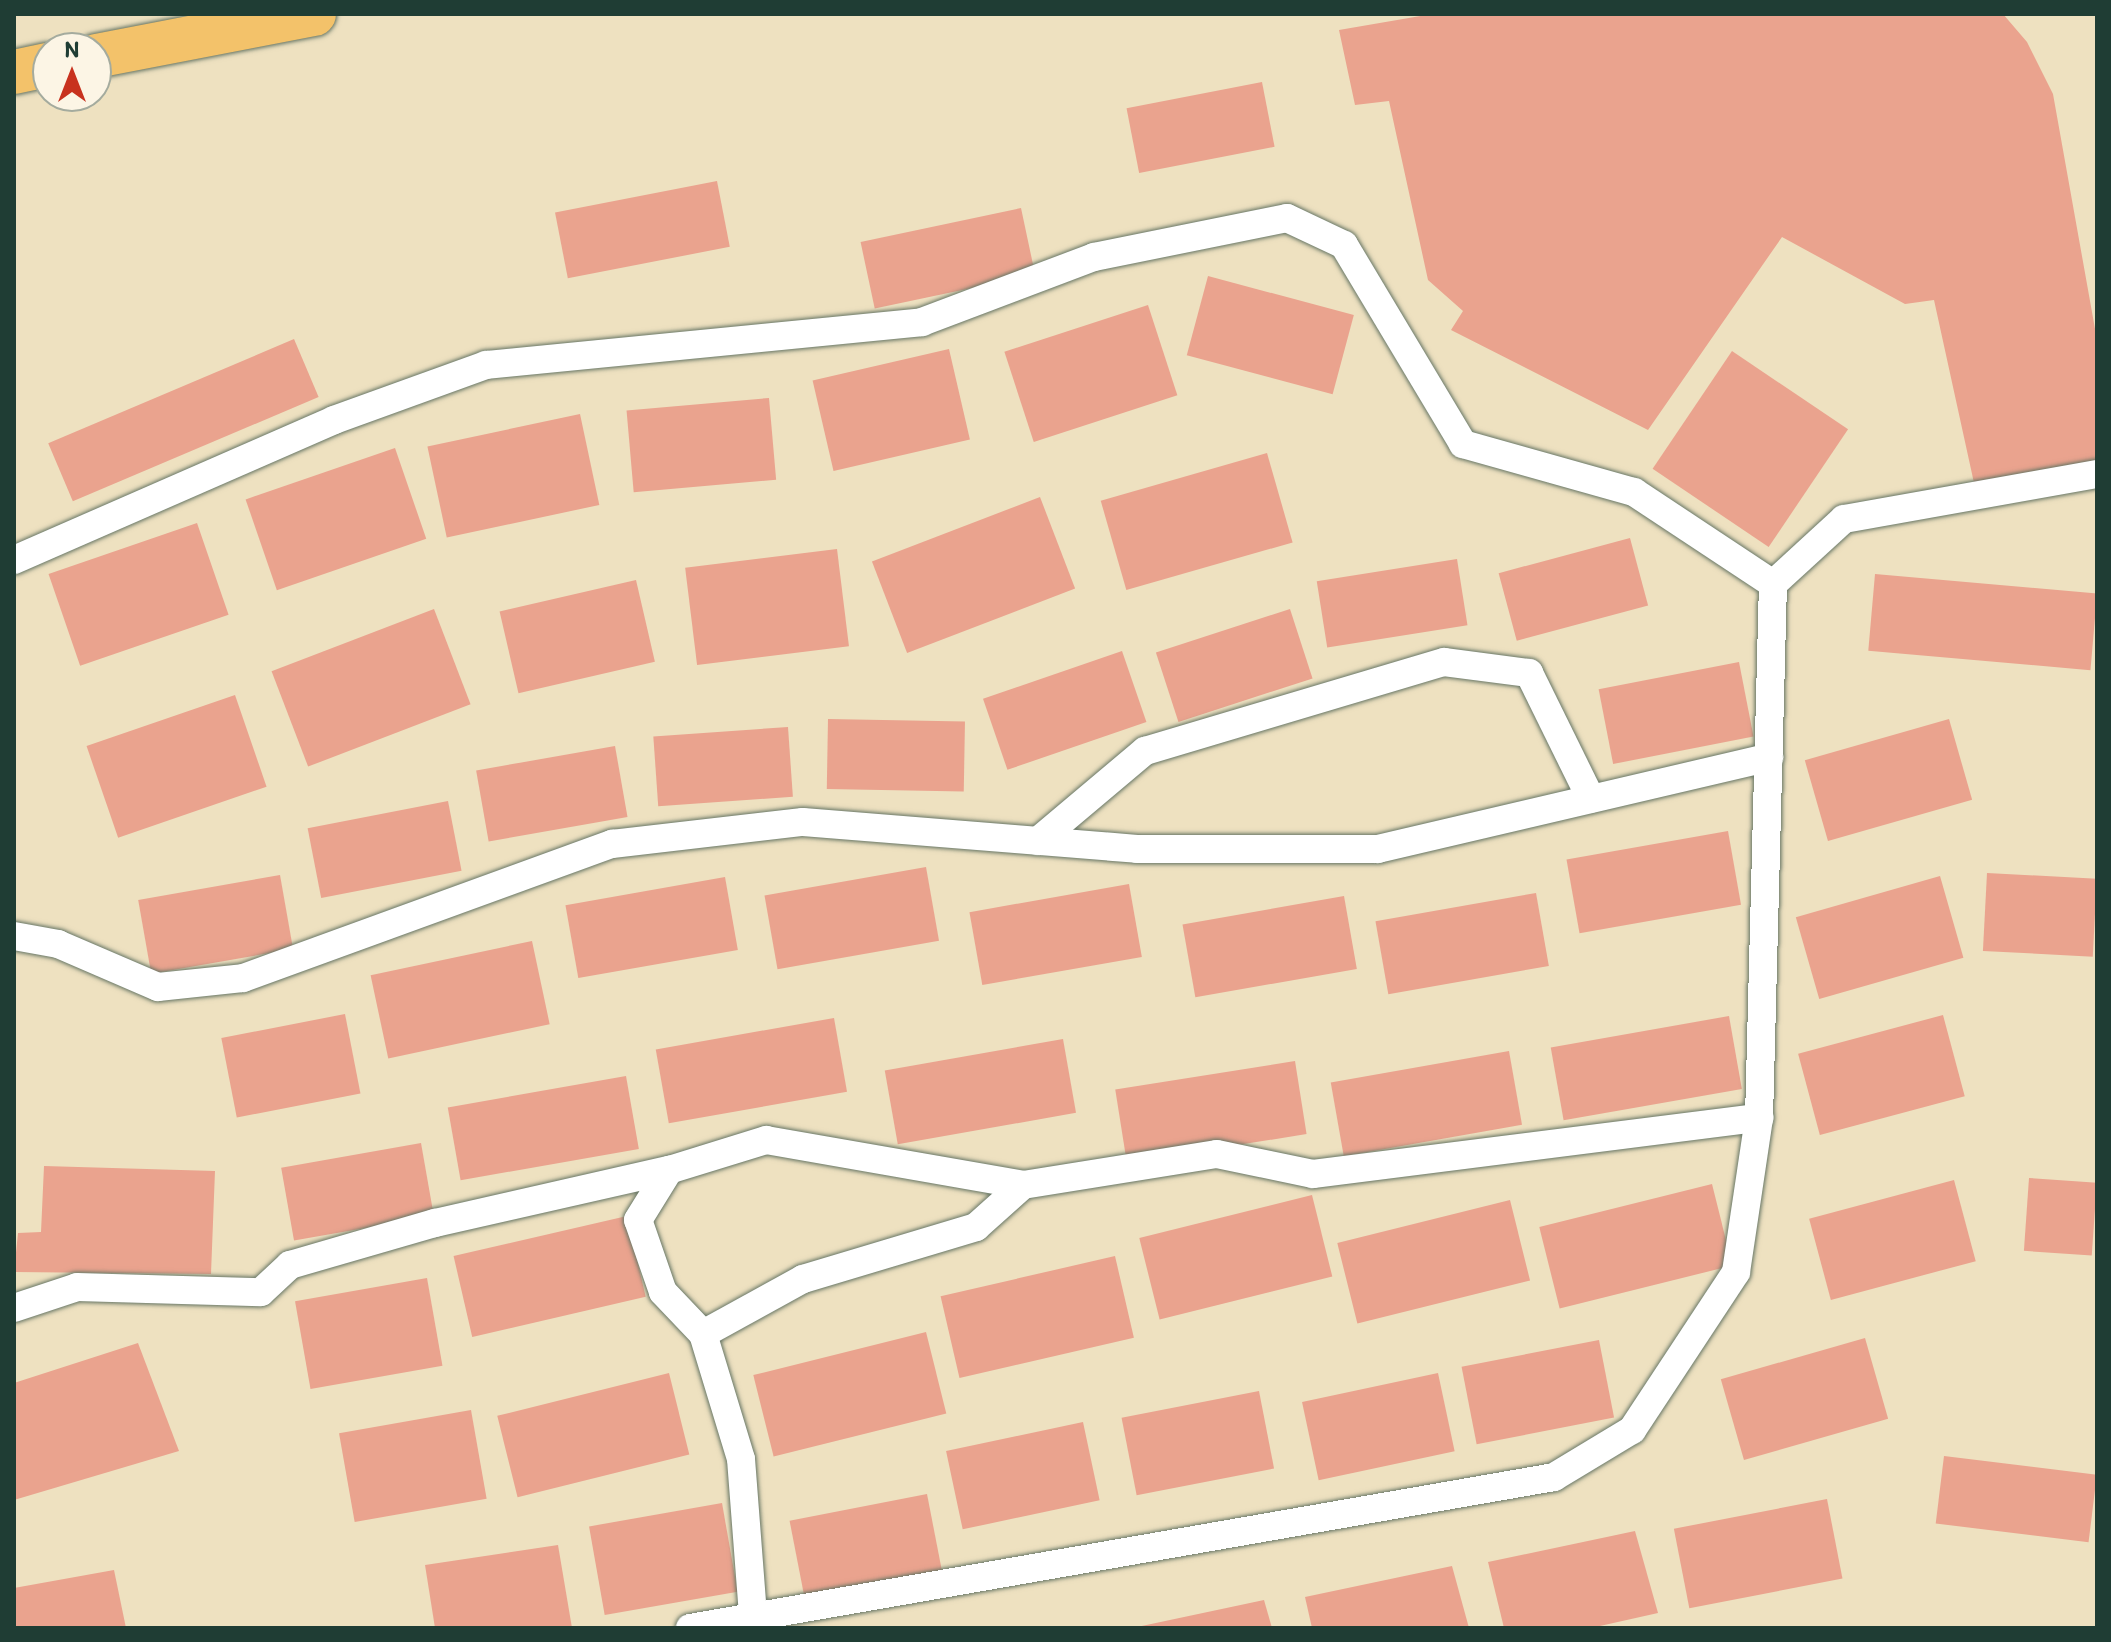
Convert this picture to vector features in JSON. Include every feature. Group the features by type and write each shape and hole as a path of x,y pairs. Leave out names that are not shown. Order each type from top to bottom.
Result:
{"main road":[{"path":"112,53 314,14"}],"street":[{"path":"14,560 334,420 486,365 922,322 1094,257 1287,218 1344,245 1463,444 1634,492 1773,584"},
{"path":"690,1628 1554,1477 1632,1430 1736,1272 1759,1118 1773,584 1844,519 2097,474"},
{"path":"1038,841 1145,751 1444,662 1529,673 1591,799"},
{"path":"14,936 58,944 158,987 243,978 612,844 803,822 1137,849 1378,849 1769,757"},
{"path":"14,1308 77,1287 261,1292 290,1265 435,1223 669,1170 766,1140 1023,1185 1217,1154 1313,1174 1759,1118"},
{"path":"669,1170 638,1220 663,1292 703,1334 741,1459 753,1615"},
{"path":"703,1334 803,1279 976,1227 1023,1185"}],"building":[{"path":"1432,14 2003,14 2027,42 2053,94 2097,340 2097,461 1974,483 1934,300 1905,304 1782,237 1648,430 1451,330 1463,311 1428,280 1389,101 1355,105 1339,30"},
{"path":"1262,82 1275,147 1139,173 1127,108"},
{"path":"717,181 730,247 568,278 555,212"},
{"path":"1021,208 1035,275 875,309 861,242"},
{"path":"1208,276 1354,315 1333,394 1187,355"},
{"path":"1148,305 1177,395 1034,442 1004,352"},
{"path":"294,339 319,397 73,501 48,443"},
{"path":"949,349 970,440 834,471 813,380"},
{"path":"1732,351 1848,429 1769,547 1653,469"},
{"path":"769,398 776,480 634,492 627,410"},
{"path":"580,414 599,505 447,537 427,446"},
{"path":"395,448 426,539 277,590 246,499"},
{"path":"1267,453 1293,542 1126,590 1101,501"},
{"path":"1040,497 1075,588 907,653 872,562"},
{"path":"197,523 229,615 80,666 49,574"},
{"path":"1630,538 1648,606 1517,641 1499,573"},
{"path":"837,549 849,646 697,665 685,568"},
{"path":"1457,559 1467,625 1327,647 1317,581"},
{"path":"1875,574 2097,593 2090,670 1868,651"},
{"path":"636,580 655,662 518,693 500,611"},
{"path":"434,609 471,704 308,767 272,671"},
{"path":"1290,609 1313,678 1178,722 1156,653"},
{"path":"1122,651 1146,722 1007,770 983,699"},
{"path":"1739,662 1754,737 1613,764 1599,689"},
{"path":"235,695 267,787 118,838 87,746"},
{"path":"828,719 965,721 964,791 827,789"},
{"path":"1949,719 1972,800 1828,841 1805,760"},
{"path":"788,727 793,797 658,806 653,736"},
{"path":"615,746 628,817 489,841 476,770"},
{"path":"448,801 462,871 321,898 308,828"},
{"path":"1728,831 1741,905 1580,933 1566,859"},
{"path":"926,867 939,941 778,969 764,895"},
{"path":"1987,873 2097,879 2093,957 1983,951"},
{"path":"280,875 293,949 151,974 138,900"},
{"path":"1940,876 1963,958 1819,999 1796,917"},
{"path":"725,877 738,950 578,978 565,905"},
{"path":"1129,884 1142,957 982,985 969,912"},
{"path":"1536,893 1549,966 1388,994 1375,921"},
{"path":"1344,896 1357,969 1195,997 1182,924"},
{"path":"532,941 550,1024 388,1058 371,975"},
{"path":"345,1014 360,1094 237,1118 221,1038"},
{"path":"1943,1015 1965,1096 1820,1135 1798,1054"},
{"path":"1729,1016 1742,1089 1564,1120 1551,1047"},
{"path":"834,1018 847,1092 669,1123 656,1049"},
{"path":"1063,1039 1076,1113 898,1144 885,1070"},
{"path":"1509,1051 1522,1125 1344,1156 1331,1082"},
{"path":"1295,1061 1307,1134 1127,1163 1115,1089"},
{"path":"626,1076 639,1149 461,1180 448,1107"},
{"path":"421,1143 434,1216 294,1241 281,1168"},
{"path":"44,1166 215,1171 211,1274 14,1272 18,1233 41,1232"},
{"path":"2029,1178 2097,1183 2092,1256 2024,1251"},
{"path":"1954,1180 1976,1261 1831,1300 1809,1219"},
{"path":"1712,1184 1732,1266 1560,1309 1539,1227"},
{"path":"1312,1195 1332,1277 1160,1320 1139,1238"},
{"path":"1510,1200 1530,1281 1357,1324 1337,1243"},
{"path":"627,1216 646,1297 472,1337 454,1256"},
{"path":"1115,1256 1134,1338 959,1378 941,1296"},
{"path":"427,1278 442,1366 310,1389 295,1301"},
{"path":"926,1332 946,1414 774,1457 753,1375"},
{"path":"1865,1338 1888,1419 1744,1460 1721,1379"},
{"path":"1599,1340 1614,1418 1477,1444 1462,1367"},
{"path":"138,1343 179,1451 14,1500 14,1383"},
{"path":"669,1373 689,1455 518,1497 497,1416"},
{"path":"1438,1373 1455,1451 1319,1480 1302,1402"},
{"path":"1259,1391 1274,1469 1137,1495 1122,1418"},
{"path":"471,1410 487,1499 355,1522 339,1433"},
{"path":"1083,1422 1100,1500 963,1529 946,1451"},
{"path":"1944,1456 2097,1475 2089,1542 1936,1523"},
{"path":"927,1494 942,1572 805,1598 790,1521"},
{"path":"1827,1499 1842,1579 1689,1608 1674,1529"},
{"path":"722,1503 738,1592 605,1615 589,1526"},
{"path":"1635,1531 1658,1613 1591,1628 1504,1628 1488,1562"},
{"path":"558,1545 572,1628 435,1628 425,1565"},
{"path":"1452,1566 1469,1628 1312,1628 1305,1597"},
{"path":"114,1570 126,1628 14,1628 14,1588"},
{"path":"1264,1600 1272,1628 1137,1628 1137,1627"}]}
